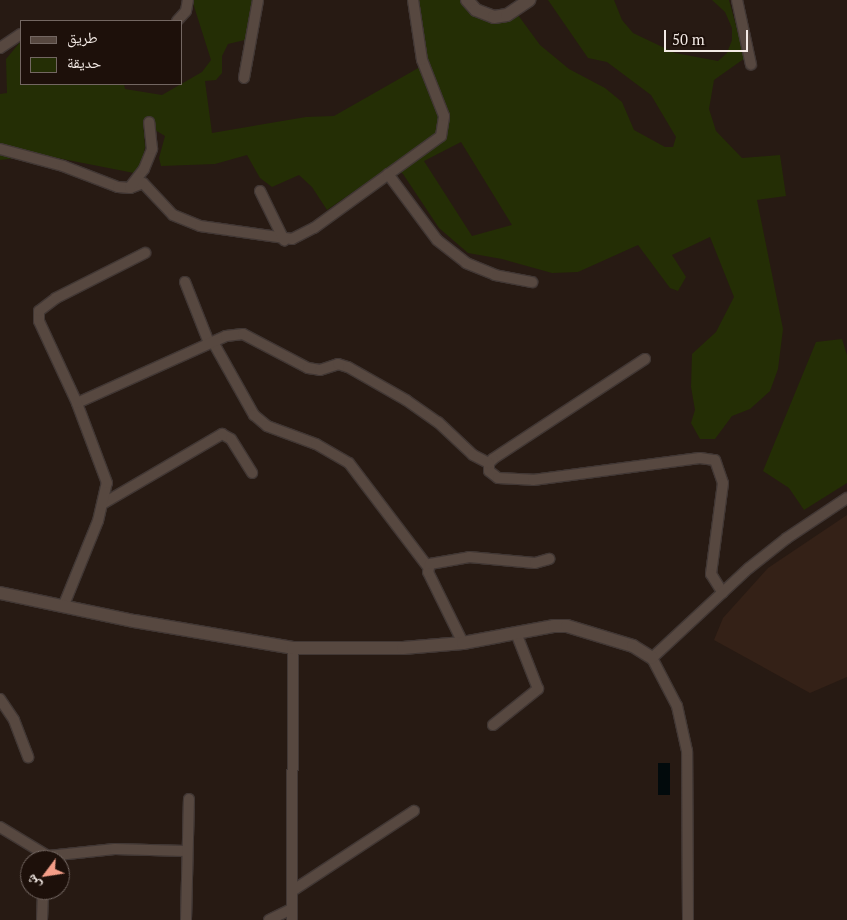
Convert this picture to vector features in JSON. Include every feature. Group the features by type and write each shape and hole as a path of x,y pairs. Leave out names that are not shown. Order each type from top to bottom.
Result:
{"street":[{"path":"178,20 186,12 188,0"},
{"path":"244,78 258,0"},
{"path":"0,149 63,166 118,187 130,188 143,183 173,214 200,226 284,240 292,239 314,228 441,136 445,126 441,103 422,60 413,0"},
{"path":"468,0 485,15 500,17 529,0"},
{"path":"736,0 751,65"},
{"path":"0,48 20,35"},
{"path":"130,188 144,169 152,149 150,122"},
{"path":"388,174 437,240 466,263 494,275 532,282"},
{"path":"260,191 284,240"},
{"path":"63,607 104,503 106,474 77,403 39,321 39,311 56,298 145,252"},
{"path":"184,282 211,342 254,415 267,426 316,444 349,463 428,567 428,572 463,643"},
{"path":"77,403 211,342 235,333 243,334 308,368 320,370 338,364 348,367 422,411 473,455 489,463"},
{"path":"489,463 645,359"},
{"path":"104,503 222,434 231,439 252,473"},
{"path":"489,463 489,471 498,478 533,480 634,469 692,458 715,460 724,483 711,574 723,593"},
{"path":"652,658 787,538 847,498"},
{"path":"428,567 439,560 469,557 535,563 549,560"},
{"path":"0,593 63,607 293,648 402,648 463,643 542,626 568,626 633,646 652,658 678,706 687,750 688,920"},
{"path":"492,725 538,689 516,633"},
{"path":"292,920 293,648"},
{"path":"0,699 14,720 28,757"},
{"path":"186,920 185,851 189,798"},
{"path":"292,891 414,811"},
{"path":"0,827 35,850"},
{"path":"70,855 115,849 185,851"},
{"path":"42,920 43,900"},
{"path":"269,920 292,909"}],"shaded area":[{"path":"847,515 847,677 810,693 714,640 723,618 768,568"},
{"path":"658,763 670,763 670,795 658,795"}],"green space":[{"path":"192,0 263,0 259,26 249,39 228,44 222,56 222,73 216,80 205,81 212,133 306,117 334,116 427,63 418,0 460,0 470,14 493,22 537,0 518,15 540,45 569,69 605,88 622,102 634,130 665,147 673,147 676,137 651,95 607,62 588,58 548,0 614,0 622,20 633,33 675,53 718,61 727,53 732,40 732,28 725,12 712,0 729,0 745,58 714,80 709,109 716,131 742,158 780,155 786,196 757,200 783,329 778,369 770,391 750,409 732,416 715,439 700,439 691,423 695,410 691,387 692,354 716,332 734,297 710,237 672,255 686,277 678,291 670,288 638,245 578,272 552,273 502,259 468,253 439,228 403,174 392,165 327,210 312,187 299,175 272,187 260,178 247,155 215,164 161,166 159,158 165,136 155,130 154,118 143,120 145,147 141,167 134,173 42,155 0,160 0,94 7,93 6,59 20,42 20,85 124,85 125,89 162,95 202,72 211,60","holes":["461,142 512,225 472,236 424,161"]},
{"path":"842,339 847,355 847,483 804,510 789,488 763,471 816,342"}]}
